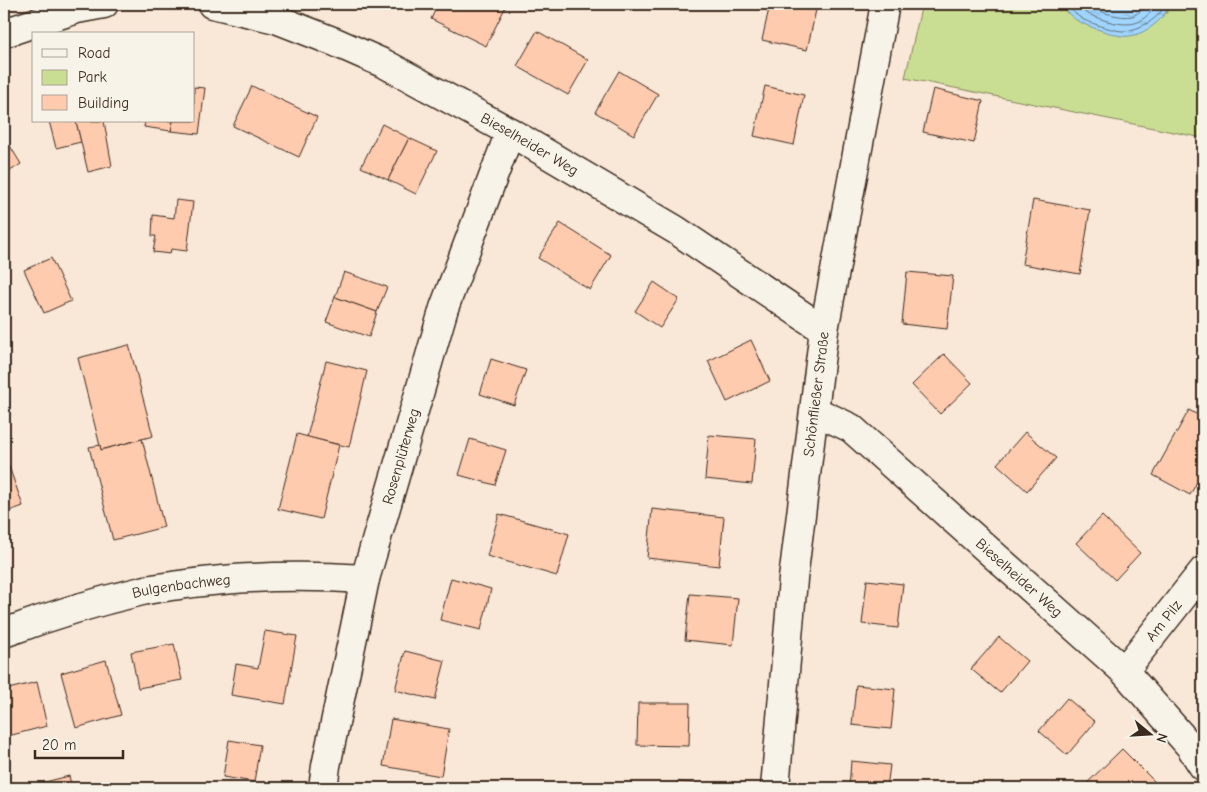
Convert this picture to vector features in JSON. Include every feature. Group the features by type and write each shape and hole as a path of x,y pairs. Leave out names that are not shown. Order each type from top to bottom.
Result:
{"street":[{"path":"4,33 77,9 104,4"},
{"name":"Bieselheider Weg","path":"212,4 276,19 385,64 574,168 676,230 824,330"},
{"name":"Schönfließer Straße","path":"775,788 793,579 824,330 885,4"},
{"name":"Rosenplüterweg","path":"323,788 365,579 444,308 510,132"},
{"name":"Bieselheider Weg","path":"815,411 851,428 1124,671 1190,746 1203,766"},
{"name":"Am Pilz","path":"1124,671 1203,571"},
{"name":"Bulgenbachweg","path":"4,633 46,617 143,590 200,582 258,577 316,576 365,579"}],"green space":[{"path":"922,4 1062,4 1067,13 1167,13 1170,4 1203,4 1203,138 905,78"}],"water":[{"path":"1062,4 1170,4 1162,17 1150,28 1136,35 1121,36 1084,24 1070,15"}],"building":[{"path":"438,4 501,4 506,6 486,46 431,19"},
{"path":"770,4 786,4 816,10 807,50 762,40"},
{"path":"537,31 588,60 568,95 517,66"},
{"path":"619,71 658,94 634,135 595,112"},
{"path":"252,86 317,117 299,157 233,126"},
{"path":"765,86 804,95 794,145 754,136"},
{"path":"195,87 205,88 199,134 171,131 173,122 195,122"},
{"path":"933,89 983,101 974,143 923,132"},
{"path":"49,122 76,122 81,142 56,148"},
{"path":"76,122 104,122 112,166 88,172"},
{"path":"145,122 173,122 171,131 144,127"},
{"path":"382,124 409,138 388,180 361,167"},
{"path":"4,136 21,164 4,175"},
{"path":"409,138 437,151 416,194 388,180"},
{"path":"176,200 193,202 187,251 171,249 170,254 153,252 156,236 152,236 153,215 174,218"},
{"path":"1033,200 1090,210 1080,274 1022,264"},
{"path":"560,223 611,255 590,290 538,258"},
{"path":"51,258 71,301 44,313 24,270"},
{"path":"344,272 387,287 377,312 335,297"},
{"path":"907,272 953,276 947,329 902,324"},
{"path":"654,282 679,299 660,328 635,311"},
{"path":"335,297 377,312 369,337 326,322"},
{"path":"751,340 770,381 727,402 708,361"},
{"path":"129,345 153,436 101,450 78,358"},
{"path":"944,354 972,383 940,414 912,385"},
{"path":"491,359 526,370 514,405 480,394"},
{"path":"326,361 367,371 349,447 307,437"},
{"path":"1189,410 1203,418 1203,471 1190,495 1153,475"},
{"path":"1025,432 1056,458 1027,491 997,464"},
{"path":"297,434 339,445 321,519 278,509"},
{"path":"709,435 756,439 752,484 705,479"},
{"path":"142,439 164,527 113,540 89,447 100,445 101,450"},
{"path":"470,439 506,450 495,485 459,475"},
{"path":"7,461 23,506 4,513 4,462"},
{"path":"652,509 724,517 719,566 647,558"},
{"path":"499,514 569,534 557,576 487,556"},
{"path":"1102,516 1140,553 1115,580 1076,543"},
{"path":"451,578 491,589 481,630 440,620"},
{"path":"867,580 903,584 898,628 862,624"},
{"path":"690,594 738,598 733,645 685,640"},
{"path":"265,631 297,636 285,704 231,695 236,664 258,668"},
{"path":"999,637 1027,661 1000,693 971,669"},
{"path":"174,644 182,680 138,688 131,652"},
{"path":"405,651 445,661 435,700 395,690"},
{"path":"106,660 121,715 76,728 61,673"},
{"path":"37,682 47,726 4,737 4,690"},
{"path":"856,685 895,689 891,729 852,725"},
{"path":"1067,698 1095,722 1067,755 1039,731"},
{"path":"638,703 690,703 689,746 637,745"},
{"path":"391,719 449,729 441,776 383,766"},
{"path":"229,740 260,745 254,782 223,777"},
{"path":"1122,749 1158,785 1155,788 1082,788"},
{"path":"851,761 890,765 887,788 849,788"},
{"path":"69,776 72,788 29,788 29,786"},
{"path":"677,782 720,785 720,788 676,788"}]}
